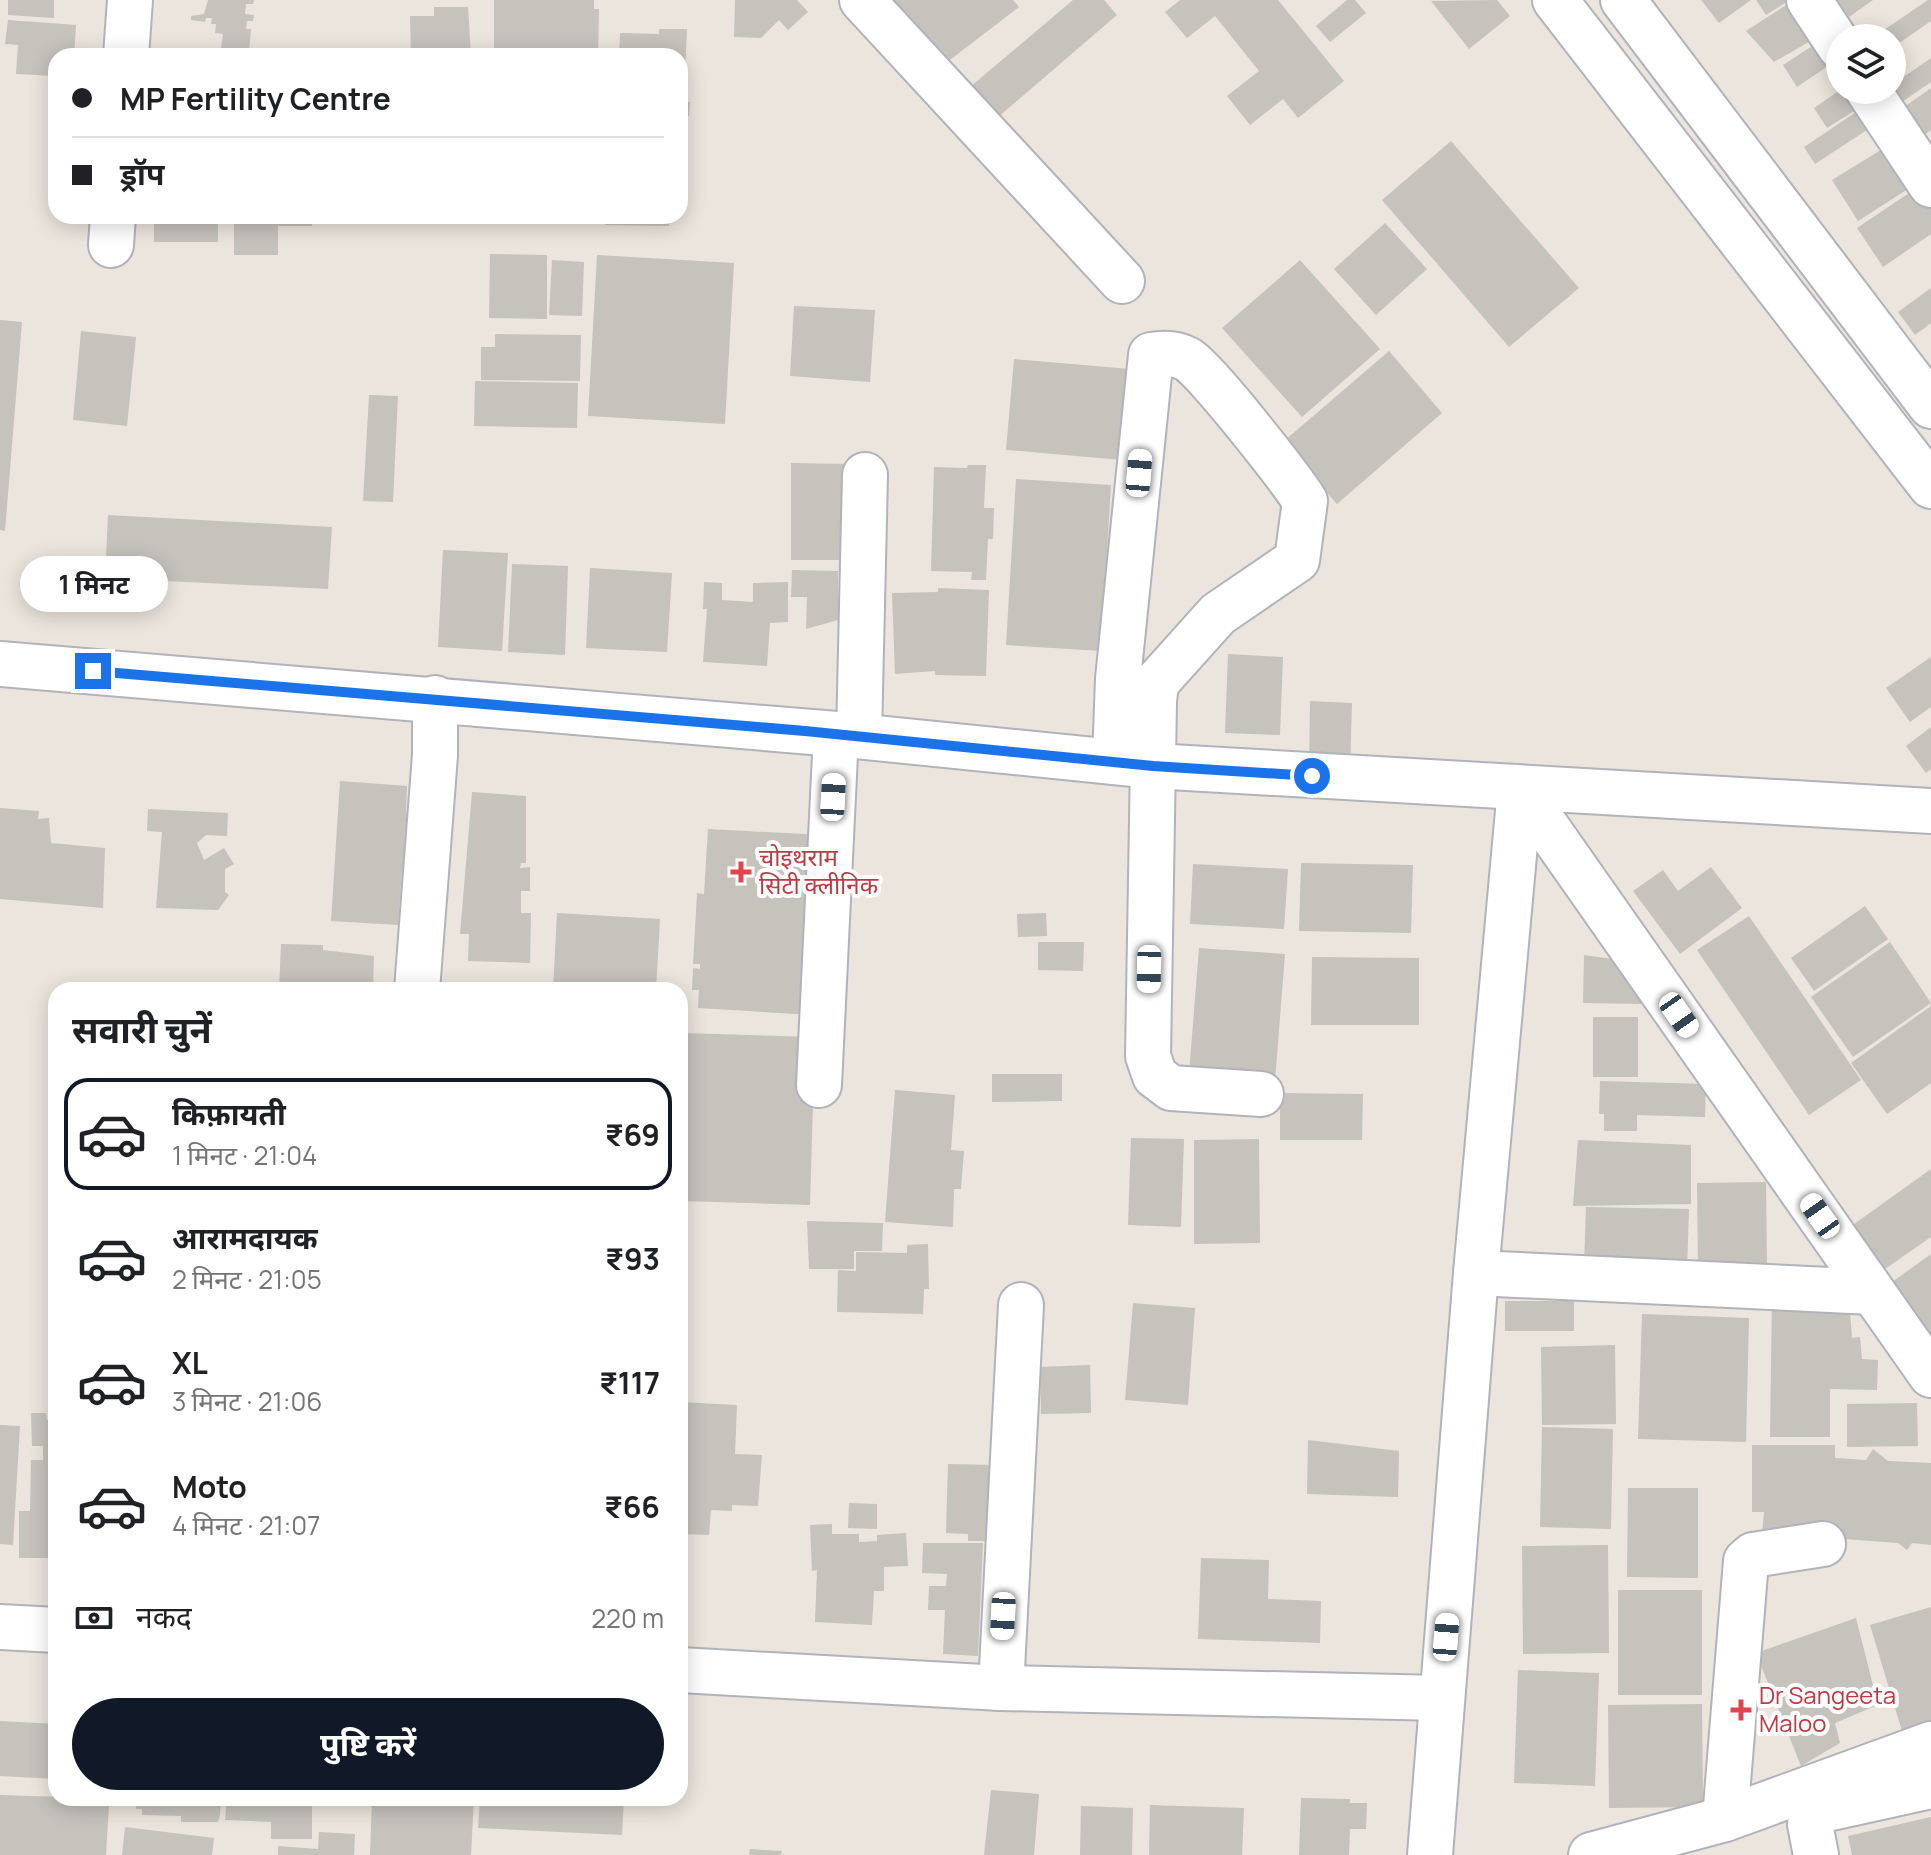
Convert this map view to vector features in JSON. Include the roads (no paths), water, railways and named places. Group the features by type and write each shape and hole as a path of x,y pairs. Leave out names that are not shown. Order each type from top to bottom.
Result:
{"street":[{"path":"127,48 130,0"},
{"path":"862,0 1122,281"},
{"path":"1623,0 1931,406"},
{"path":"1809,0 1826,26"},
{"path":"1569,4 1931,486"},
{"path":"1877,104 1931,185"},
{"path":"1137,681 1218,614 1297,560 1305,501 1289,475 1189,359 1163,353 1151,355 1137,681 1134,763 1148,1056 1155,1076 1171,1088 1261,1094"},
{"path":"819,1085 865,475"},
{"path":"0,664 435,698 1134,763 1520,789 1931,811"},
{"path":"418,982 435,755 435,698"},
{"path":"1430,1855 1476,1273 1520,789"},
{"path":"1520,789 1931,1375"},
{"path":"1476,1273 1872,1292"},
{"path":"1001,1688 1021,1305"},
{"path":"1725,1819 1746,1561 1753,1555 1823,1544"},
{"path":"0,1627 48,1630"},
{"path":"688,1670 1001,1688 1441,1698"},
{"path":"1591,1855 1924,1767"},
{"path":"1816,1855 1810,1824 1813,1815 1924,1767"}],"place":[{"name":"चोइथराम सिटी क्लीनिक","path":"741,872"},
{"name":"Dr Sangeeta Maloo","path":"1741,1710"}]}
